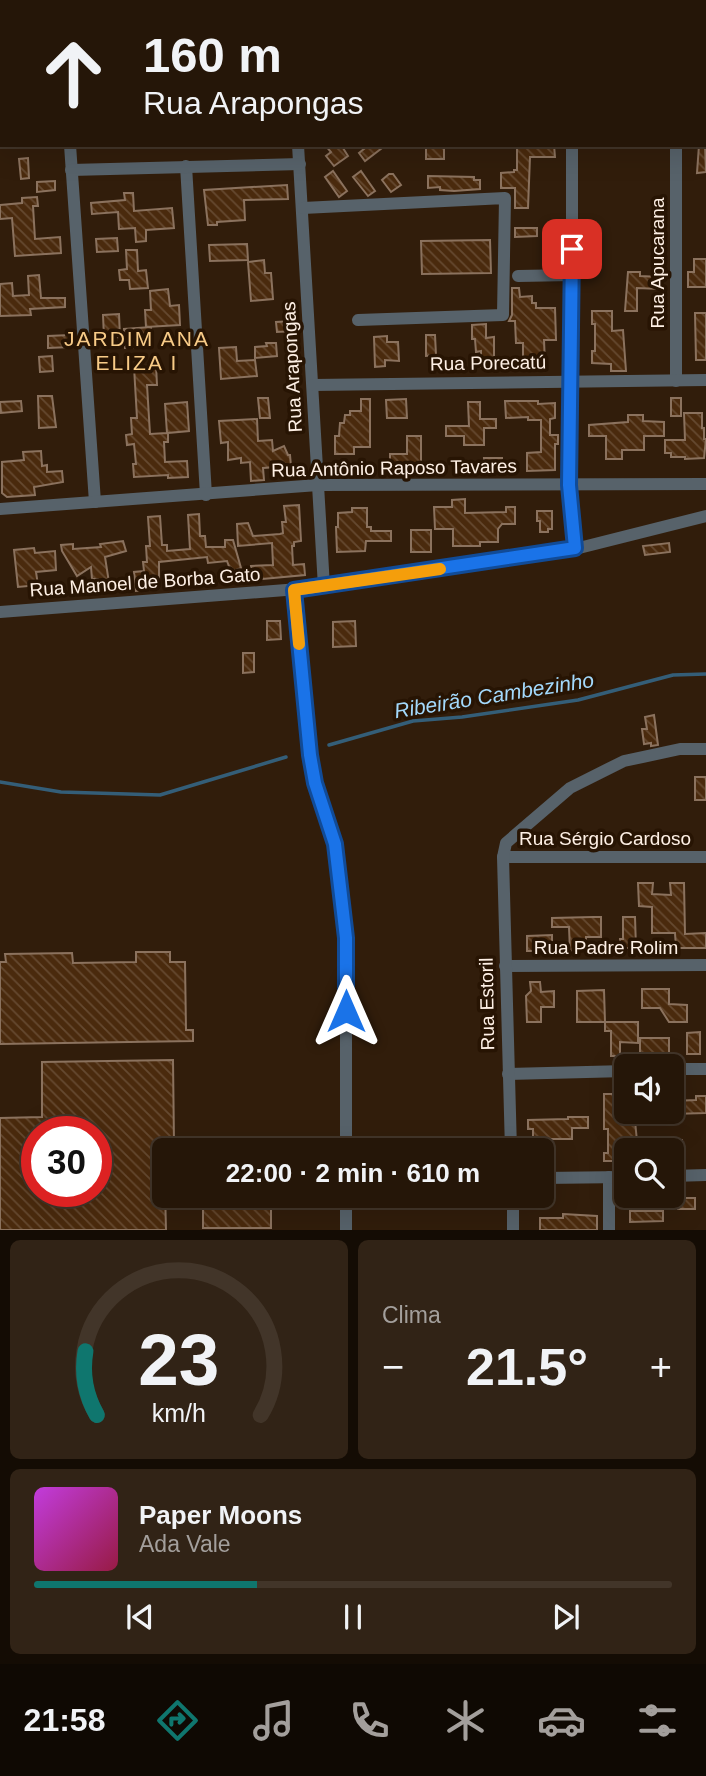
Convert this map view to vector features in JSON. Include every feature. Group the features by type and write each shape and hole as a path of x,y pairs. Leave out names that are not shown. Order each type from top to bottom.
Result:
{"street":[{"path":"69,147 95,502"},
{"name":"Rua Arapongas","path":"298,147 324,587"},
{"path":"572,147 569,485 575,548"},
{"name":"Rua Apucarana","path":"676,147 676,381"},
{"path":"71,170 300,164"},
{"path":"186,166 206,495"},
{"path":"303,208 505,198 503,315 358,320"},
{"path":"518,276 572,275"},
{"name":"Rua Porecatú","path":"313,385 706,380"},
{"name":"Rua Antônio Raposo Tavares","path":"0,509 317,485 706,484"},
{"name":"Rua Manoel de Borba Gato","path":"0,612 324,587 575,548 706,516"},
{"path":"294,590 310,755 315,783 335,844 346,938 346,1138"},
{"path":"503,858 506,843 570,788 624,761 680,749 706,749"},
{"name":"Rua Sérgio Cardoso","path":"503,858 706,858"},
{"name":"Rua Estoril","path":"503,858 511,1138"},
{"name":"Rua Padre Rolim","path":"505,966 706,965"},
{"path":"684,1069 706,1069"},
{"path":"508,1074 614,1071"},
{"path":"684,1176 706,1175"},
{"path":"609,1177 609,1230"},
{"path":"554,1178 614,1177"},
{"path":"346,1208 346,1230"},
{"path":"513,1208 513,1230"}],"building":[{"path":"327,147 342,147 348,156 334,166 326,156 331,152"},
{"path":"366,147 383,147 365,161 359,153"},
{"path":"554,147 555,157 530,157 528,208 515,208 515,188 501,188 501,173 517,170 517,148"},
{"path":"699,147 705,147 706,172 697,173"},
{"path":"426,148 444,148 444,159 426,159"},
{"path":"28,158 29,178 21,179 19,159"},
{"path":"333,171 347,191 339,197 325,177"},
{"path":"361,171 375,191 368,196 353,177"},
{"path":"393,174 401,185 391,192 382,180"},
{"path":"428,176 474,177 474,180 480,180 480,189 454,191 440,190 440,187 428,188"},
{"path":"55,181 55,190 37,192 37,182"},
{"path":"287,185 288,199 244,200 245,220 208,225 204,190"},
{"path":"124,193 133,193 134,211 172,208 174,228 146,230 146,241 136,242 135,228 119,229 118,212 92,214 91,203 125,200"},
{"path":"37,197 38,206 33,206 35,239 60,237 61,253 15,256 12,218 0,219 0,205 22,203 22,198"},
{"path":"515,228 537,228 537,236 515,237"},
{"path":"117,238 118,251 97,252 96,239"},
{"path":"490,240 491,273 422,274 421,241"},
{"path":"247,244 248,260 210,261 209,245"},
{"path":"126,250 137,250 138,271 146,270 148,288 130,289 129,280 120,280 119,270 127,269"},
{"path":"694,259 706,259 706,287 688,287 688,272 694,272"},
{"path":"264,260 265,273 271,273 273,299 251,301 248,262"},
{"path":"628,272 660,277 660,289 637,288 637,311 625,311"},
{"path":"39,275 41,298 65,298 65,307 30,309 31,315 0,316 0,284 12,283 13,296 29,295 28,276"},
{"path":"512,288 519,288 520,297 532,296 532,303 536,303 536,308 555,308 556,340 544,340 545,364 523,367 523,343 516,343 515,321 509,321 512,315"},
{"path":"168,289 170,306 179,305 180,325 146,327 145,310 151,310 150,291"},
{"path":"592,311 612,311 612,331 623,330 626,371 611,371 611,364 592,363 595,324 592,324"},
{"path":"695,313 706,313 706,360 696,360"},
{"path":"119,314 120,337 104,338 103,315"},
{"path":"293,321 294,331 277,332 276,322"},
{"path":"486,324 486,338 494,337 494,358 489,358 490,366 481,367 481,351 476,352 472,325"},
{"path":"151,327 152,346 125,348 124,329"},
{"path":"70,335 70,347 48,348 48,336"},
{"path":"426,335 435,335 436,355 426,356"},
{"path":"387,336 387,342 398,342 399,361 385,360 385,366 375,367 374,337"},
{"path":"266,343 276,343 277,356 255,358 255,347 267,346"},
{"path":"236,347 237,361 255,360 257,376 221,379 219,348"},
{"path":"52,356 53,371 40,372 39,357"},
{"path":"156,365 157,385 147,385 150,434 167,433 165,404 187,402 189,431 168,433 168,442 164,442 165,462 187,461 188,477 134,477 134,444 127,445 126,435 132,434 131,418 137,418 134,367"},
{"path":"38,396 52,396 56,427 39,428"},
{"path":"258,398 268,398 270,418 260,418"},
{"path":"671,398 681,398 681,416 671,416"},
{"path":"361,399 370,399 370,447 354,447 354,454 335,454 335,436 339,436 340,423 344,423 345,415 350,415 350,411 361,411"},
{"path":"406,399 407,418 387,418 386,400"},
{"path":"21,401 22,411 1,413 0,402"},
{"path":"505,401 555,403 555,418 550,419 550,435 558,435 558,444 555,444 555,470 527,471 527,453 541,452 541,420 528,420 528,417 506,418"},
{"path":"468,402 480,402 480,419 496,419 496,428 484,428 484,445 464,445 464,436 446,436 446,426 469,426"},
{"path":"684,413 702,413 702,428 706,439 704,458 685,459 671,457 671,453 665,453 665,440 685,440"},
{"path":"628,415 643,415 643,421 664,422 664,436 644,436 644,450 622,450 622,459 606,459 606,436 589,436 589,425 628,422"},
{"path":"257,419 258,441 272,440 273,451 284,446 290,455 291,466 263,468 264,480 251,481 250,462 241,463 241,458 228,460 228,442 221,443 219,421"},
{"path":"407,436 421,436 421,465 408,466 408,470 390,470 390,454 407,454"},
{"path":"41,451 42,466 47,465 47,472 62,471 63,482 34,487 35,495 7,497 2,493 2,462 24,460 23,452"},
{"path":"484,458 502,458 502,469 485,469"},
{"path":"465,499 465,513 506,512 506,507 515,507 515,524 502,524 498,529 498,542 480,542 480,546 453,546 453,529 435,529 434,507 452,507 452,500"},
{"path":"299,505 301,541 294,542 292,546 293,565 304,564 305,575 252,580 251,566 273,565 272,543 238,546 237,524 248,523 253,536 280,534 283,533 282,522 286,522 284,506"},
{"path":"352,508 367,508 367,527 371,527 371,531 391,531 391,541 366,541 365,551 337,552 338,513 352,512"},
{"path":"537,511 552,511 552,529 548,529 548,532 540,532"},
{"path":"199,514 200,536 205,536 206,547 225,547 225,540 233,540 241,568 231,572 227,561 208,563 207,557 159,562 156,589 136,591 134,572 144,571 143,562 147,562 146,546 150,546 148,517 160,516 162,545 167,545 167,551 190,549 188,515"},
{"path":"411,530 431,530 431,552 411,552"},
{"path":"123,541 126,551 105,557 110,589 99,590 98,579 92,579 91,567 77,576 61,545 73,544 73,549 101,547 100,544"},
{"path":"669,543 670,552 645,555 643,546"},
{"path":"34,548 35,553 55,551 56,570 36,572 38,585 18,587 14,550"},
{"path":"267,621 280,621 281,639 267,640"},
{"path":"355,621 356,646 333,647 333,622"},
{"path":"243,653 254,653 254,672 243,673"},
{"path":"654,715 658,745 651,746 651,743 644,744 642,729 647,729 645,717"},
{"path":"695,777 706,777 706,800 695,800"},
{"path":"638,883 653,883 652,894 671,895 670,883 684,883 685,934 706,933 706,948 676,948 675,933 652,933 652,907 639,906"},
{"path":"601,917 601,937 586,937 586,951 570,951 569,927 552,927 552,918"},
{"path":"623,917 635,917 636,948 620,948 620,939 623,939"},
{"path":"552,935 552,951 527,951 527,936"},
{"path":"136,952 170,952 170,962 185,962 186,1030 193,1030 193,1041 0,1044 0,962 6,962 5,954 72,953 73,963 136,962"},
{"path":"530,982 540,982 541,992 554,991 554,1007 541,1007 541,1022 527,1022 526,996 531,991"},
{"path":"642,989 669,989 669,1004 687,1005 687,1022 669,1022 660,1008 642,1008"},
{"path":"604,990 605,1022 577,1022 577,991"},
{"path":"605,1022 638,1022 638,1043 620,1042 620,1054 611,1056 611,1031 605,1031"},
{"path":"700,1032 700,1054 687,1054 687,1033"},
{"path":"640,1038 669,1038 669,1054 640,1054"},
{"path":"173,1060 174,1138 152,1138 152,1208 165,1208 166,1230 0,1230 0,1118 21,1118 21,1207 112,1207 112,1116 42,1116 42,1062"},
{"path":"604,1094 614,1094 614,1124 635,1124 637,1138 614,1138 614,1161 604,1161 604,1153 608,1153 608,1129 604,1129"},
{"path":"696,1096 706,1096 706,1113 684,1114 684,1100 696,1100"},
{"path":"588,1117 588,1128 572,1128 572,1139 533,1138 533,1129 528,1129 528,1120"},
{"path":"684,1198 695,1198 695,1209 678,1209 684,1208"},
{"path":"203,1208 271,1208 271,1228 203,1228"},
{"path":"630,1211 663,1211 663,1221 630,1222"},
{"path":"563,1214 597,1216 597,1230 540,1230 540,1218 563,1218"}],"waterway":[{"name":"Ribeirão Cambezinho","path":"329,745 413,721 462,717 578,700 673,675 706,674"},
{"name":"Ribeirão Cambezinho","path":"0,782 61,792 160,795 286,757"}],"slow traffic":[{"path":"299,644 294,590 440,569"}],"district":[{"name":"JARDIM ANA ELIZA I","path":"137,350"}],"route":[{"path":"346,1011 346,938 335,844 315,783 310,755 294,590 575,548 569,485 572,249"}]}
